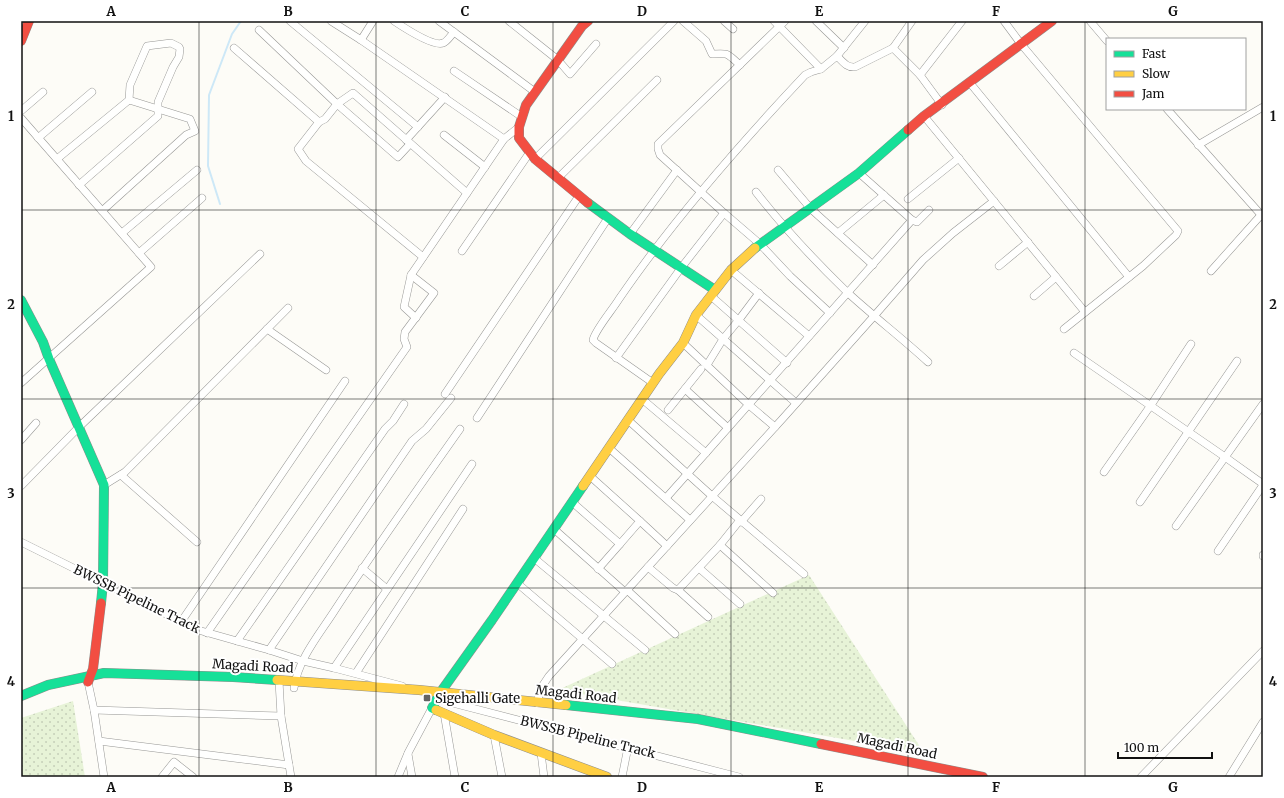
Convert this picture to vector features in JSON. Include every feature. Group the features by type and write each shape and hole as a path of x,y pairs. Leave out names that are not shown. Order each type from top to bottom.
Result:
{"street":[{"path":"21,41 29,21"},
{"path":"290,21 418,127"},
{"path":"331,21 446,97 504,139"},
{"path":"361,40 373,21"},
{"path":"394,21 427,40 441,44 445,42 454,32"},
{"path":"440,21 535,92"},
{"path":"588,21 582,26 526,105 519,127 519,138 532,156 579,196 630,234 681,268 713,293 738,320 786,363"},
{"path":"462,251 532,156 674,21"},
{"path":"683,21 706,41 712,54 723,52 727,53 740,65"},
{"path":"724,21 733,29"},
{"path":"816,21 844,48"},
{"path":"653,383 596,343 593,338 630,283 701,192 805,75 821,69 837,56 865,21"},
{"path":"837,56 846,66 855,66 893,48 912,21"},
{"path":"920,75 962,21"},
{"path":"1004,21 1021,44 1178,231 1176,235 1143,266 1064,328"},
{"path":"398,777 408,752 438,696 554,529 642,398 683,343 696,315 731,270 760,244 858,173 924,116 1052,21"},
{"path":"1090,21 1106,39"},
{"path":"513,22 558,60 570,74 596,44"},
{"path":"821,69 780,23 740,65 658,144 658,149 660,155 760,244 786,272 830,313"},
{"path":"259,30 338,104 398,157 418,127 446,97"},
{"path":"57,159 129,100 130,84 147,46 171,43 176,44 180,49 179,57 173,67 158,102 158,116 79,185"},
{"path":"234,48 319,122"},
{"path":"893,48 920,75 942,104"},
{"path":"454,71 522,117"},
{"path":"558,178 656,80"},
{"path":"970,83 1129,277"},
{"path":"21,111 43,92"},
{"path":"38,138 92,92"},
{"path":"423,257 306,161 298,149 319,122 352,93 467,193"},
{"path":"102,211 186,135 195,131 190,119 129,100"},
{"path":"1198,145 1263,107"},
{"path":"1168,110 1262,216 1211,271"},
{"path":"924,116 1085,312"},
{"path":"21,118 151,266 49,360 21,383"},
{"path":"416,318 404,307 411,275 504,139 519,127"},
{"path":"444,135 485,167"},
{"path":"908,199 959,158"},
{"path":"122,233 197,170"},
{"path":"630,234 677,170"},
{"path":"778,170 811,208 873,264"},
{"path":"858,173 912,220 917,222 929,210"},
{"path":"756,192 784,228 809,254 849,293 904,339 928,362"},
{"path":"838,233 884,195"},
{"path":"269,650 412,441 426,429 579,196"},
{"path":"139,253 202,198"},
{"path":"537,703 541,688 549,676 775,427 923,260 953,233 994,201"},
{"path":"616,358 681,268 724,213"},
{"path":"477,418 608,218"},
{"path":"666,498 912,220"},
{"path":"999,266 1028,242"},
{"path":"21,486 79,427 260,254"},
{"path":"731,270 809,336"},
{"path":"207,633 407,347 404,339 405,332 434,293 411,275"},
{"path":"1034,296 1056,277"},
{"path":"668,410 684,389 704,367 722,339 759,293"},
{"path":"21,300 43,342 49,360 104,485 103,583 93,668 89,679 104,777"},
{"path":"104,485 125,472 288,308"},
{"path":"696,315 796,403"},
{"path":"267,329 326,370"},
{"path":"683,343 704,367 775,427"},
{"path":"1104,472 1151,405 1191,344"},
{"path":"1074,354 1151,405 1263,485 1218,551"},
{"path":"1140,502 1237,361"},
{"path":"181,622 345,381"},
{"path":"684,389 728,428"},
{"path":"642,398 706,452"},
{"path":"237,641 404,404"},
{"path":"1176,526 1263,404"},
{"path":"628,420 712,496 804,574"},
{"path":"21,440 36,423"},
{"path":"294,685 303,661 362,568 460,429"},
{"path":"609,448 690,520"},
{"path":"334,668 472,464"},
{"path":"120,475 197,542"},
{"path":"590,476 667,546"},
{"path":"678,590 761,499"},
{"path":"572,502 620,544"},
{"path":"356,673 463,509"},
{"path":"598,569 640,521"},
{"path":"554,529 598,569 626,591 675,634"},
{"name":"BWSSB Pipeline Track","path":"22,544 198,630 303,661 356,673 419,690"},
{"path":"720,545 773,593"},
{"path":"534,558 645,650"},
{"path":"648,567 673,588 678,590 708,617"},
{"path":"362,568 388,589"},
{"path":"699,568 740,604"},
{"path":"517,583 612,664"},
{"path":"1141,777 1263,650"},
{"name":"Magadi Road","path":"21,702 48,691 89,679"},
{"name":"Magadi Road","path":"21,696 48,685 89,679 103,679 232,684 279,684 537,703 698,719 983,777"},
{"path":"279,684 281,716 291,777"},
{"name":"Magadi Road","path":"294,685 419,690 438,696 696,725 950,777"},
{"name":"BWSSB Pipeline Track","path":"438,696 739,777"},
{"path":"432,708 494,735 607,777"},
{"path":"94,710 281,716"},
{"path":"444,713 455,777"},
{"path":"1229,777 1263,722"},
{"path":"494,735 502,777"},
{"path":"99,741 289,765"},
{"path":"622,777 628,747"},
{"path":"408,752 412,777"},
{"path":"541,753 544,777"},
{"path":"162,777 174,762 193,777"}],"green space":[{"path":"809,575 924,753 558,690"},
{"path":"73,701 85,777 21,777 21,718"}],"waterway":[{"path":"220,204 208,166 209,95 232,34 241,21"}],"traffic: fast":[{"path":"755,248 859,173 908,130"},
{"path":"588,203 630,234 715,290"},
{"path":"21,300 43,342 104,485 103,583 101,603"},
{"path":"436,710 432,708 440,693 492,620 583,486"},
{"path":"21,696 48,685 104,673 233,677 277,680"},
{"path":"566,705 698,719 821,744"}],"traffic: slow":[{"path":"583,486 659,374 683,343 696,315 731,270 755,248"},
{"path":"277,680 419,690 566,705"},
{"path":"436,710 494,735 607,777"}],"traffic: jam":[{"path":"21,41 29,21"},
{"path":"588,21 582,26 526,105 519,127 519,138 535,159 588,203"},
{"path":"908,130 924,116 1052,21"},
{"path":"88,682 93,669 101,603"},
{"path":"821,744 983,777"}],"place":[{"name":"Sigehalli Gate","path":"427,698"}]}
